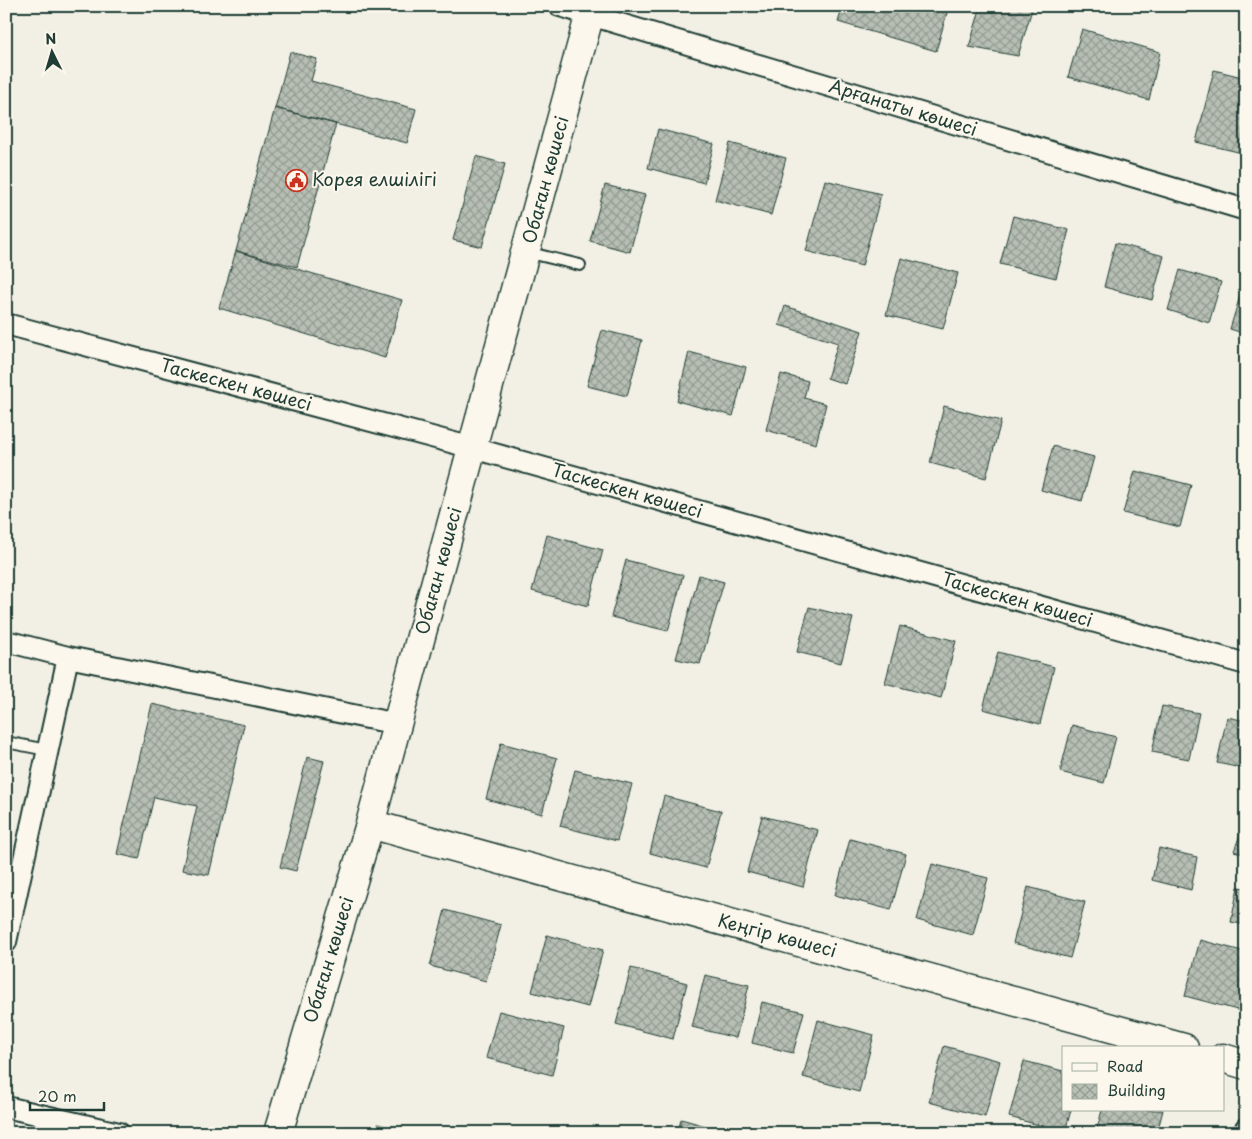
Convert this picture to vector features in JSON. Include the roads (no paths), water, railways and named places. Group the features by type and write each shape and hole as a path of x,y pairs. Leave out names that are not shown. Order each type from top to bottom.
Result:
{"street":[{"name":"Арғанаты көшесі","path":"560,6 591,11 1246,210"},
{"name":"Обаған көшесі","path":"278,1133 370,824 591,11"},
{"name":"Таскескен көшесі","path":"6,324 473,448 1246,664"},
{"path":"6,641 68,657 397,724"},
{"path":"6,942 68,657"},
{"name":"Кеңгір көшесі","path":"370,824 1177,1046"},
{"path":"1224,1058 1246,1065"},
{"path":"6,1107 119,1133"},
{"path":"1244,1133 1246,1128"}],"lane":[{"path":"526,252 580,265"},
{"path":"6,742 48,750"}],"place":[{"name":"Корея елшілігі","path":"296,180"}]}
